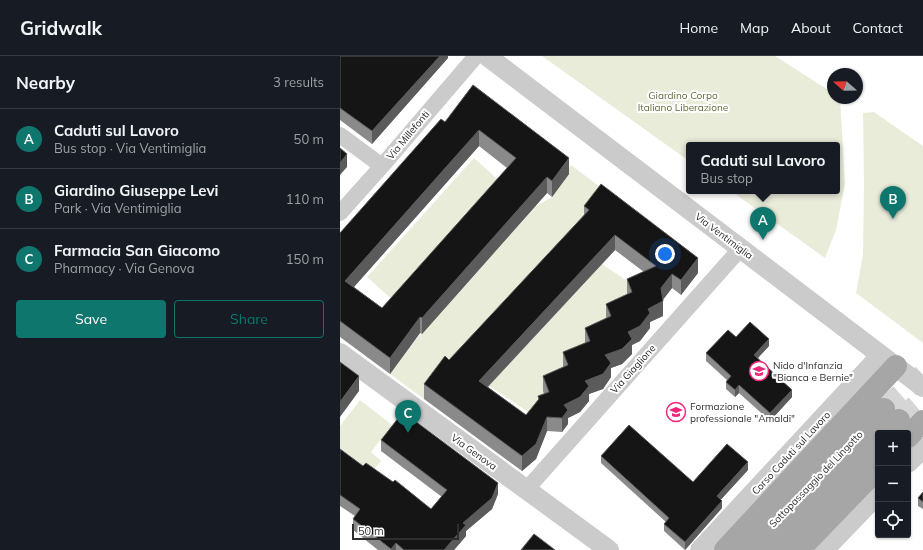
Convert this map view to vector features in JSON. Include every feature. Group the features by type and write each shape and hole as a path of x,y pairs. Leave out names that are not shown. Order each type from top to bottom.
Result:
{"main road":[{"path":"725,550 889,361"},
{"name":"Sottopassaggio del Lingotto","path":"749,550 894,425 923,422"},
{"name":"Sottopassaggio del Lingotto","path":"775,550 875,445"},
{"path":"799,550 875,471"}],"street":[{"name":"Via Millefonti","path":"340,213 476,56"},
{"name":"Via Ventimiglia","path":"486,56 923,387"},
{"path":"340,135 382,166"},
{"name":"Via Giaglione","path":"526,490 740,248"},
{"name":"Via Genova","path":"340,353 609,550"},
{"name":"Corso Caduti sul Lavoro","path":"700,550 889,361"},
{"path":"911,460 923,448"},
{"path":"824,550 875,497"}],"green space":[{"name":"Giardino Corpo Italiano Liberazione","path":"542,56 775,56 827,89 827,104 840,104 845,184 836,230 825,258 735,194 840,194 840,142 686,142 686,159"},
{"path":"874,112 923,146 923,343 856,293 863,255 863,113"},
{"path":"474,158 503,184 396,303 367,277"},
{"path":"571,165 612,196 445,371 424,399 390,374 411,345 534,207 552,197"},
{"path":"602,264 639,289 634,310 549,407 536,417 489,386"},
{"path":"360,400 392,425 371,452 381,461 368,477 340,455 340,426"}],"building":[{"path":"340,56 440,56 372,131 340,108"},
{"path":"473,85 569,158 552,181 547,177 422,318 420,317 390,358 340,321 340,233 441,119 445,122","holes":["479,130 516,158 382,308 345,281"]},
{"path":"340,148 347,154 340,163"},
{"path":"601,184 698,258 681,280 672,274 661,288 663,301 648,309 650,313 640,326 628,332 632,339 622,349 605,355 611,363 603,374 585,381 589,386 580,397 564,405 568,410 562,418 547,417 536,444 522,456 424,384 445,356 449,360 589,210 584,206","holes":["615,235 656,266 627,279 632,292 606,304 611,316 585,328 590,341 563,352 568,365 543,376 549,392 538,396 539,399 526,415 479,381"]},
{"path":"750,322 769,339 754,355 792,390 770,413 739,385 735,390 726,382 731,376 706,353 728,330 736,337"},
{"path":"340,362 359,376 340,402"},
{"path":"403,412 498,483 492,498 463,523 466,525 444,550 404,550 396,543 391,549 353,519 360,509 340,495 340,449 363,466 366,463 393,482 395,480 431,509 447,490 381,440"},
{"path":"629,425 693,482 727,444 748,462 717,496 722,501 685,542 664,524 669,518 601,456"},
{"path":"923,492 923,502 918,498"},
{"path":"534,534 555,550 521,550"}],"tunnel":[{"path":"884,409 923,375"},
{"path":"899,420 923,400"}],"place":[{"name":"Giardino Giuseppe Levi","path":"893,219"},
{"name":"Caduti sul Lavoro","path":"763,240"},
{"name":"Nido d'Infanzia \"Bianca e Bernie\"","path":"759,371"},
{"name":"Formazione professionale \"Amaldi\"","path":"676,412"},
{"name":"Farmacia San Giacomo","path":"408,433"}]}
